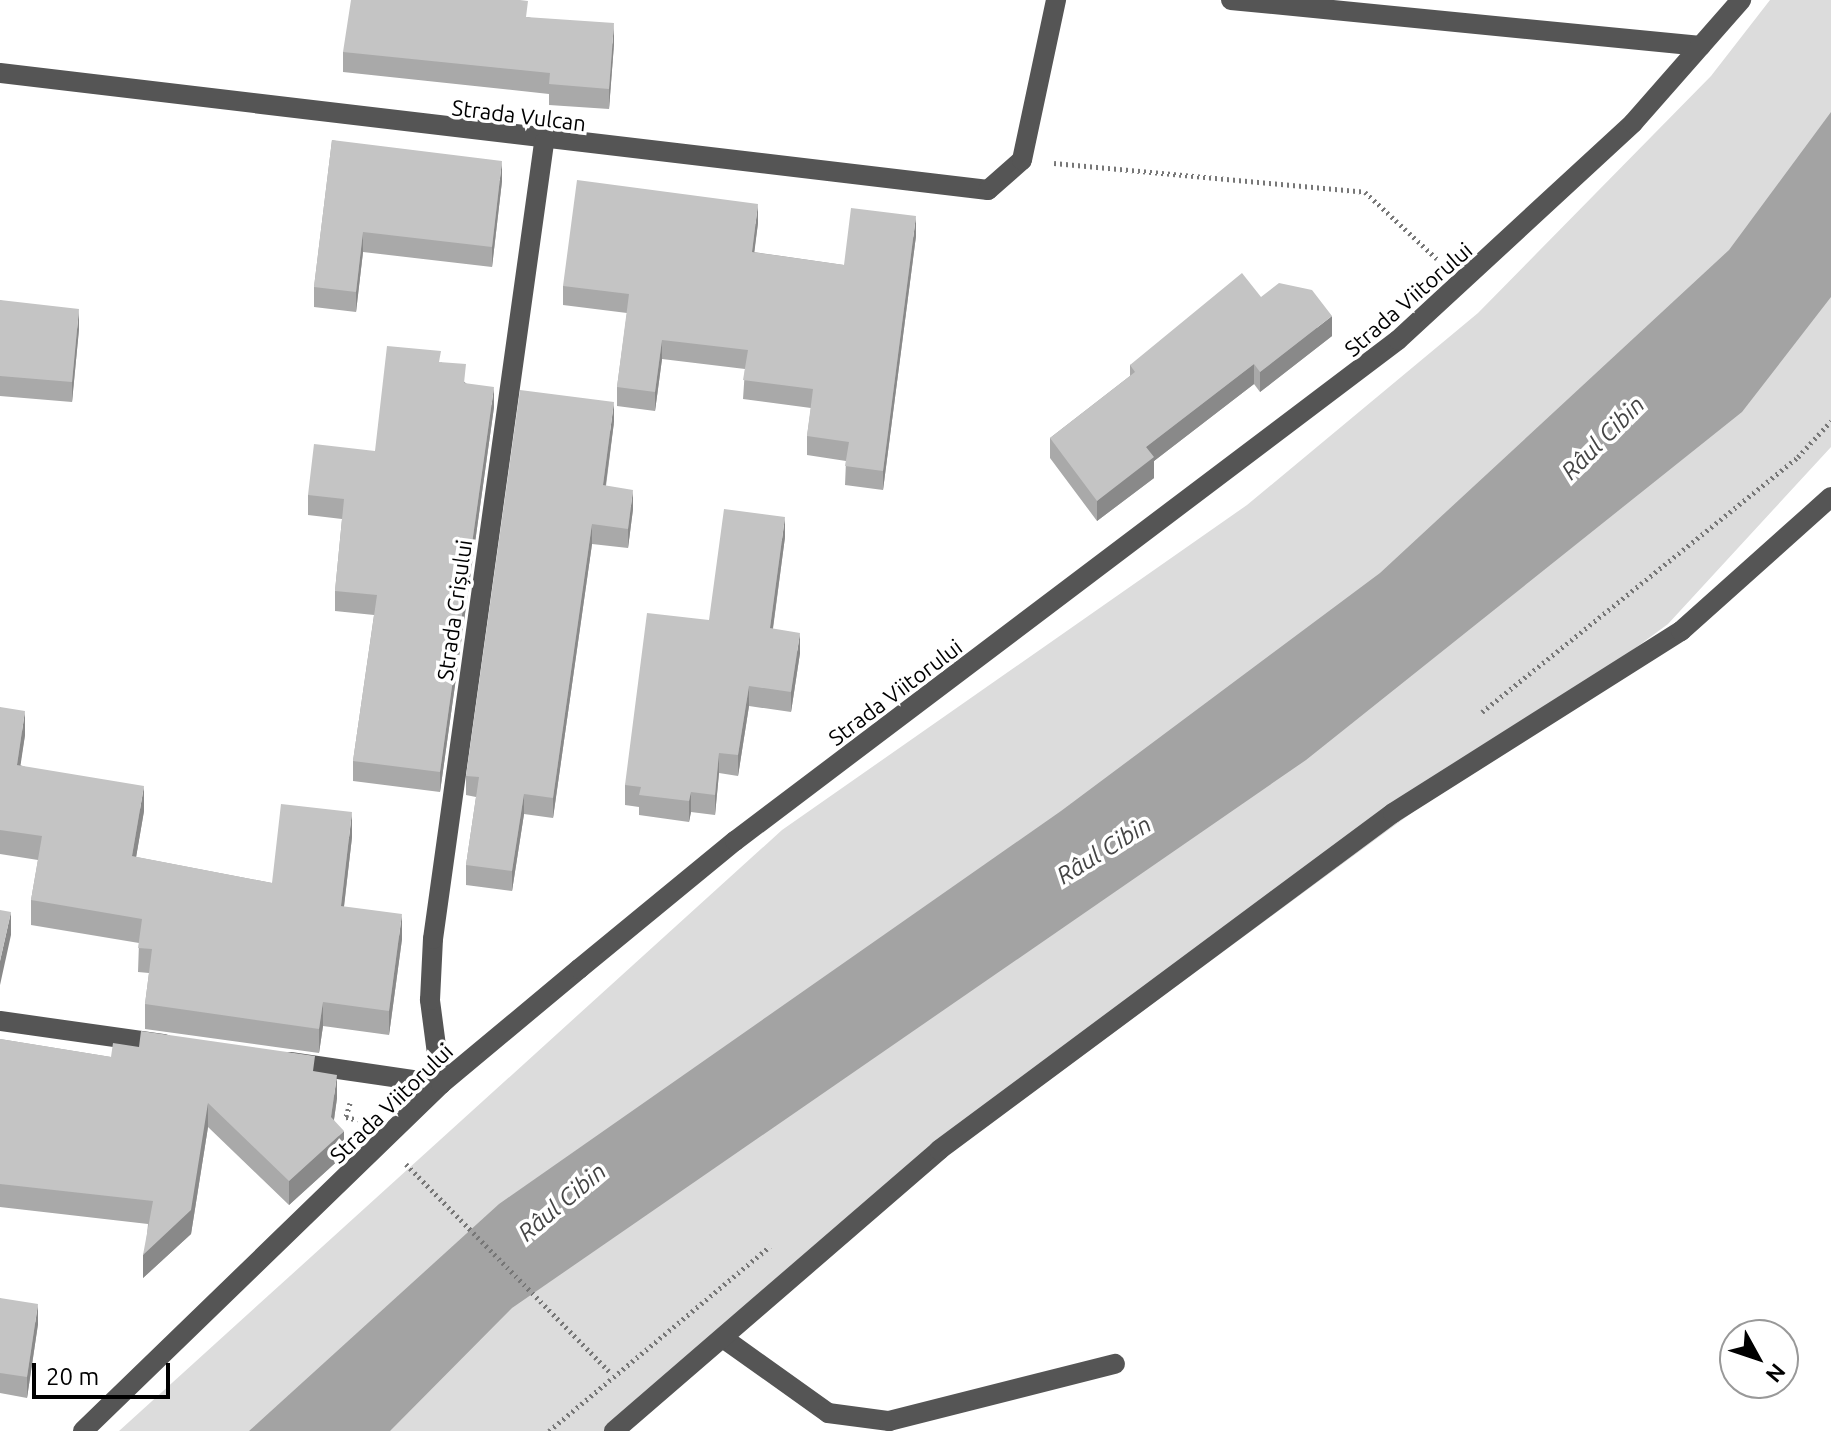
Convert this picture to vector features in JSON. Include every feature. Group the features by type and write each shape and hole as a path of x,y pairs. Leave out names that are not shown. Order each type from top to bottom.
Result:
{"street":[{"path":"1022,160 1056,0"},
{"path":"1231,0 1701,46"},
{"name":"Strada Viitorului","path":"83,1431 441,1084 735,841 1230,474 1464,284 1633,123 1741,0"},
{"name":"Strada Vulcan","path":"0,73 544,143 988,190 1022,160"},
{"name":"Strada Crișului","path":"441,1084 430,1000 433,939 544,143"},
{"path":"614,1431 939,1150 1393,813 1681,631 1831,497"},
{"path":"0,1021 187,1047"},
{"path":"265,1058 441,1084"},
{"path":"723,1338 828,1413 889,1421 1115,1364"}],"path":[{"path":"1022,160 1365,192 1464,284"},
{"path":"416,1174 612,1374"}],"shaded area":[{"path":"1770,0 1831,0 1831,447 1668,624 760,1293 622,1431 119,1431 782,830 1247,505 1478,313 1711,76"}],"water":[{"name":"Râul Cibin","path":"1831,112 1831,297 1742,412 1306,760 512,1308 390,1431 249,1431 499,1204 1061,811 1380,573 1729,250"}],"building":[{"path":"351,0 520,0 528,1 526,17 614,23 609,89 549,84 550,73 343,52"},
{"path":"332,140 502,161 492,247 363,232 356,292 314,287"},
{"path":"577,180 758,204 752,252 844,265 851,208 916,216 883,471 845,466 849,442 807,436 813,389 743,380 748,350 662,340 655,392 617,387 629,294 563,286"},
{"path":"1242,273 1261,297 1279,283 1312,290 1332,316 1260,372 1254,364 1146,447 1154,457 1097,501 1050,438 1135,372 1130,365"},
{"path":"0,300 79,309 72,382 0,376"},
{"path":"387,346 441,351 439,362 466,364 464,383 494,387 440,772 353,761 377,595 335,591 344,499 308,495 314,444 375,451"},
{"path":"520,390 614,402 603,485 633,490 628,529 592,524 553,798 524,794 512,871 466,865 479,777 466,776"},
{"path":"724,509 785,517 770,628 800,633 791,692 749,686 738,755 719,753 715,795 691,792 689,801 639,795 641,787 625,785 647,613 709,620"},
{"path":"0,707 25,711 17,765 144,786 132,856 272,883 281,804 352,812 341,906 402,914 389,1011 323,1002 319,1029 145,1004 152,949 138,948 142,919 31,900 42,836 0,830"},
{"path":"0,910 11,912 0,961"},
{"path":"141,1031 315,1056 313,1071 337,1075 331,1117 344,1131 289,1181 208,1103 191,1210 143,1255 153,1201 0,1184 0,1039 111,1057 113,1043 139,1047"},
{"path":"0,1298 38,1304 27,1377 0,1373"}]}
